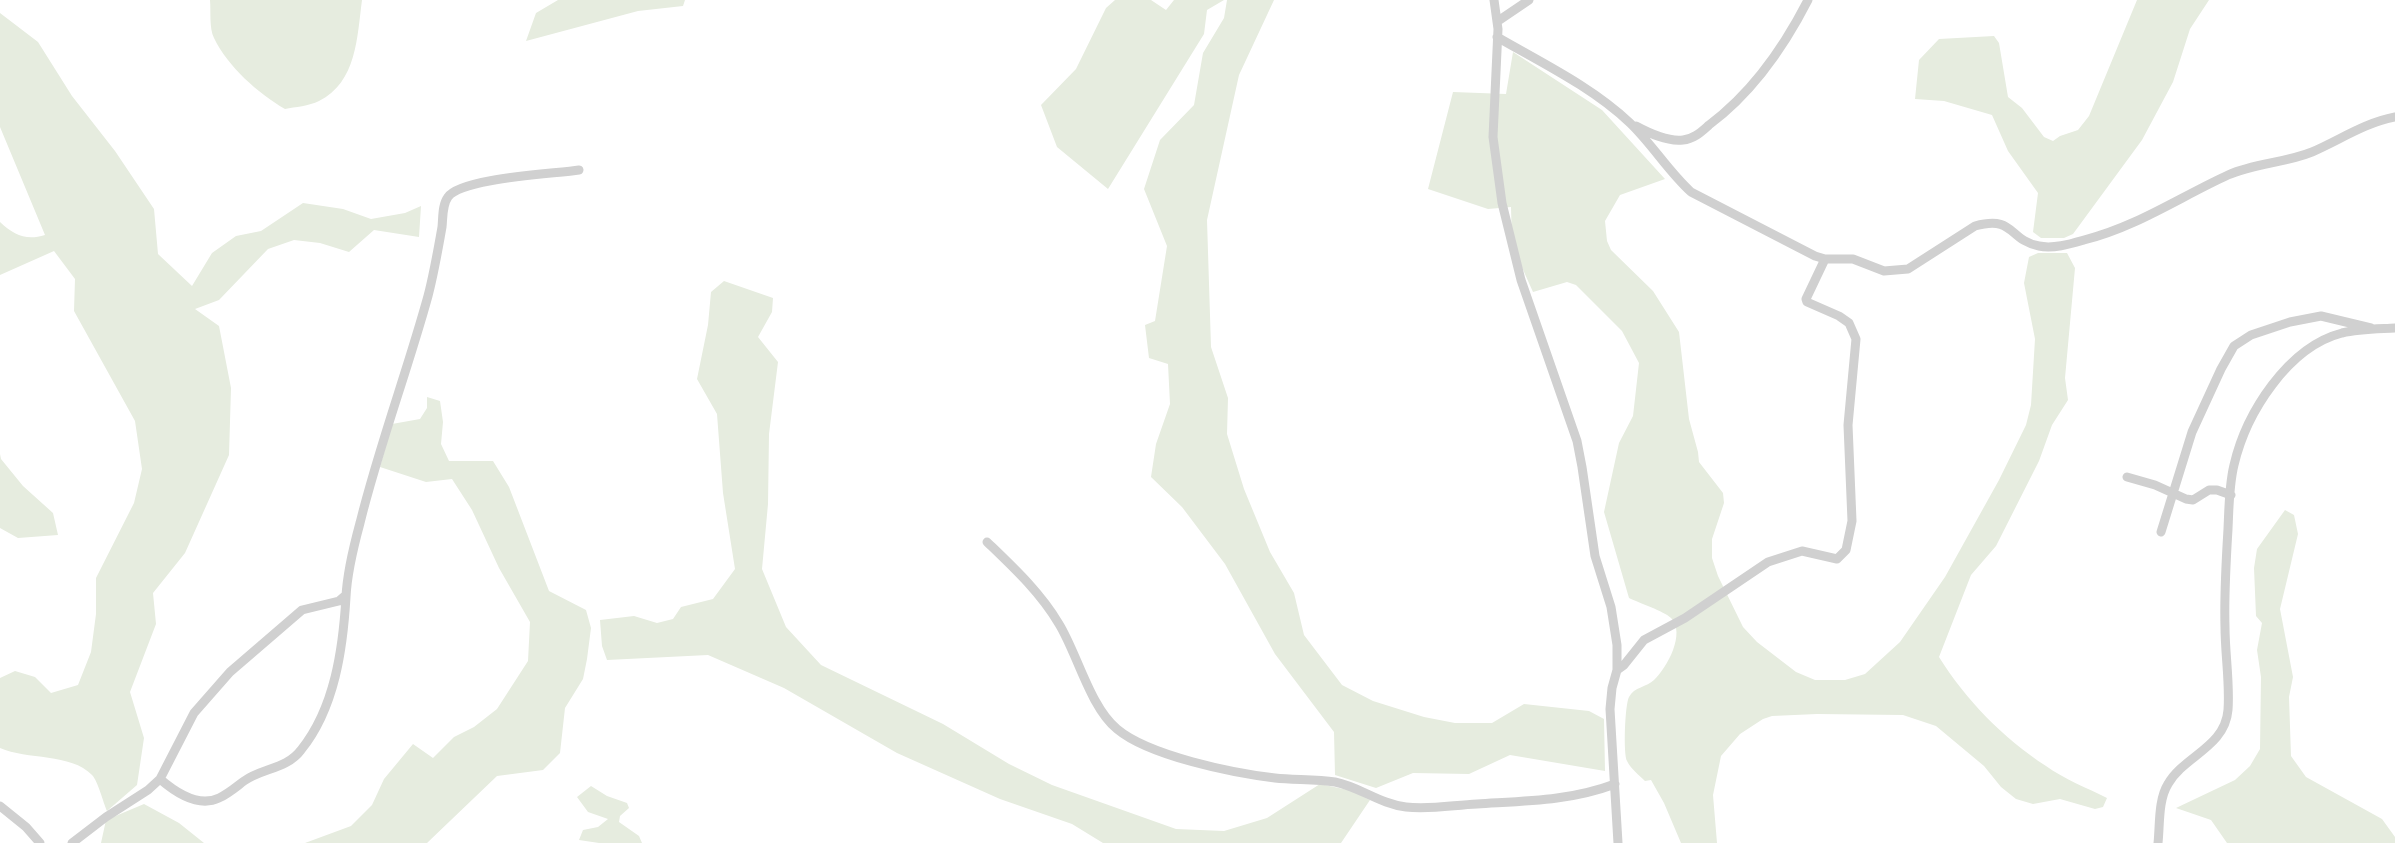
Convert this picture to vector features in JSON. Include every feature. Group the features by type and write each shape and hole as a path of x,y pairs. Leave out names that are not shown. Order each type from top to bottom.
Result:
{"street":[{"path":"1494,0 1498,21 1493,138 1502,203 1521,280 1577,441 1595,556 1612,615 1617,645 1617,670 1612,688 1610,709 1618,843"},
{"path":"1498,21 1529,0"},
{"path":"1631,124 1669,139 1684,140 1694,137 1722,115 1758,78 1795,26 1808,0"},
{"path":"1497,37 1609,105 1631,124 1678,180 1691,192 1767,229 1808,252 1826,258 1854,259 1884,271 1908,269 1975,226 1985,223 2008,226 2023,240 2039,246 2062,245 2084,240 2158,213 2229,175 2266,163 2303,156 2363,126 2395,117"},
{"path":"160,779 183,796 210,801 220,798 260,772 286,764 301,751 317,726 331,690 341,653 346,595 359,526 376,460 416,340 432,281 445,203 448,197 460,188 482,182 579,170"},
{"path":"1617,670 1624,665 1644,640 1685,618 1768,562 1802,551 1837,559 1846,550 1852,521 1848,425 1856,339 1849,323 1807,302 1806,299 1826,258"},
{"path":"2161,532 2192,432 2221,369 2234,346 2251,335 2290,322 2321,316 2376,329"},
{"path":"2158,843 2166,786 2176,772 2203,752 2220,734 2228,711 2224,596 2231,495 2234,465 2250,421 2268,390 2285,370 2301,354 2319,342 2342,333 2395,328"},
{"path":"2127,477 2155,485 2172,494 2193,500 2203,492 2216,490 2231,495"},
{"path":"987,542 1046,602 1060,625 1100,708 1116,729 1138,742 1164,752 1220,768 1272,778 1334,782 1352,787 1388,803 1407,808 1567,798 1615,784"},
{"path":"72,843 106,817 136,799 160,779 168,766 182,733 194,713 230,672 302,610 333,603 346,595"},
{"path":"0,806 26,828 40,843"}],"shaded area":[{"path":"210,0 362,0 356,43 348,70 332,93 319,101 285,109 254,87 235,69 220,49 211,29"},
{"path":"558,0 685,0 683,6 638,11 526,41 536,13"},
{"path":"1115,0 1151,0 1166,10 1174,0 1224,0 1207,10 1204,34 1108,189 1057,147 1041,105 1076,69 1106,8"},
{"path":"1227,0 1274,0 1239,75 1207,220 1211,347 1228,398 1227,434 1244,489 1270,552 1294,593 1304,635 1342,685 1373,701 1424,717 1455,723 1492,723 1524,704 1589,711 1604,719 1605,771 1510,755 1469,774 1413,773 1376,788 1335,775 1334,732 1275,654 1225,564 1182,507 1151,477 1156,444 1170,404 1168,364 1149,358 1145,325 1155,321 1167,246 1144,189 1160,140 1194,105 1203,53 1224,18"},
{"path":"2137,0 2209,0 2190,29 2173,82 2142,140 2073,234 2064,238 2041,238 2033,232 2038,193 2008,151 1992,115 1944,101 1915,99 1919,60 1939,39 1994,36 1999,43 2008,97 2022,108 2044,137 2053,141 2060,136 2078,130 2089,116"},
{"path":"0,13 38,42 72,96 115,151 154,209 158,254 192,286 212,253 236,236 261,231 303,203 343,209 371,219 405,213 421,206 419,237 374,230 349,252 320,243 294,240 268,249 219,300 195,309 219,326 231,388 229,455 185,553 153,593 156,624 130,692 144,738 137,785 107,811 94,778 83,768 61,760 11,752 0,748 0,678 15,671 35,677 51,693 78,685 91,652 96,614 96,578 134,503 142,469 135,421 74,311 75,279 54,251 0,275 0,222 21,236 38,237 45,235 0,127"},
{"path":"1513,52 1602,110 1665,179 1620,195 1605,221 1607,241 1611,250 1653,291 1679,332 1689,419 1699,462 1723,493 1724,503 1712,539 1712,558 1718,576 1743,627 1757,642 1796,672 1815,680 1845,680 1865,674 1900,642 1945,577 1999,480 2026,425 2031,405 2035,339 2024,283 2029,257 2038,253 2067,253 2075,268 2065,378 2068,400 2052,425 2039,461 1996,546 1971,575 1939,657 1973,703 2000,731 2053,771 2107,798 2103,807 2095,809 2060,799 2033,804 2016,799 2001,787 1984,766 1936,726 1903,715 1817,714 1772,716 1763,719 1740,734 1721,756 1713,795 1717,843 1681,843 1664,803 1651,780 1645,781 1631,767 1627,761 1625,749 1629,697 1634,691 1648,684 1659,675 1669,659 1676,641 1675,624 1671,618 1663,613 1629,598 1604,512 1619,443 1633,416 1639,363 1622,331 1576,285 1567,282 1533,292 1512,245 1511,207 1488,209 1428,189 1453,92 1506,94"},
{"path":"724,281 773,298 772,312 758,337 778,362 769,434 768,504 762,569 786,627 821,665 943,724 1009,764 1052,785 1176,829 1224,831 1267,818 1320,784 1353,791 1370,800 1341,843 1103,843 1072,824 1000,799 897,753 784,688 708,655 607,660 602,646 600,620 634,616 657,623 673,619 681,607 713,599 735,569 723,493 717,414 697,379 708,325 711,292"},
{"path":"427,397 440,401 443,422 441,444 449,461 493,461 509,487 549,591 586,610 591,628 583,679 565,708 560,753 543,770 497,776 427,843 305,843 351,826 372,805 384,779 413,744 433,758 454,737 474,727 497,709 528,661 530,622 499,568 472,510 452,479 426,482 380,467 392,424 420,419 427,408"},
{"path":"0,454 1,459 23,486 53,513 58,535 18,538 0,528"},
{"path":"2285,510 2294,515 2298,534 2280,609 2293,677 2289,697 2291,756 2306,777 2382,819 2395,837 2395,843 2227,843 2211,820 2176,808 2235,780 2250,766 2260,749 2261,677 2257,650 2262,623 2256,616 2254,568 2257,549"},
{"path":"591,786 607,796 627,803 629,808 620,816 619,822 639,836 642,843 599,843 579,840 583,830 598,827 608,819 588,812 577,797"},
{"path":"144,804 179,823 204,843 101,843 106,820"}]}
